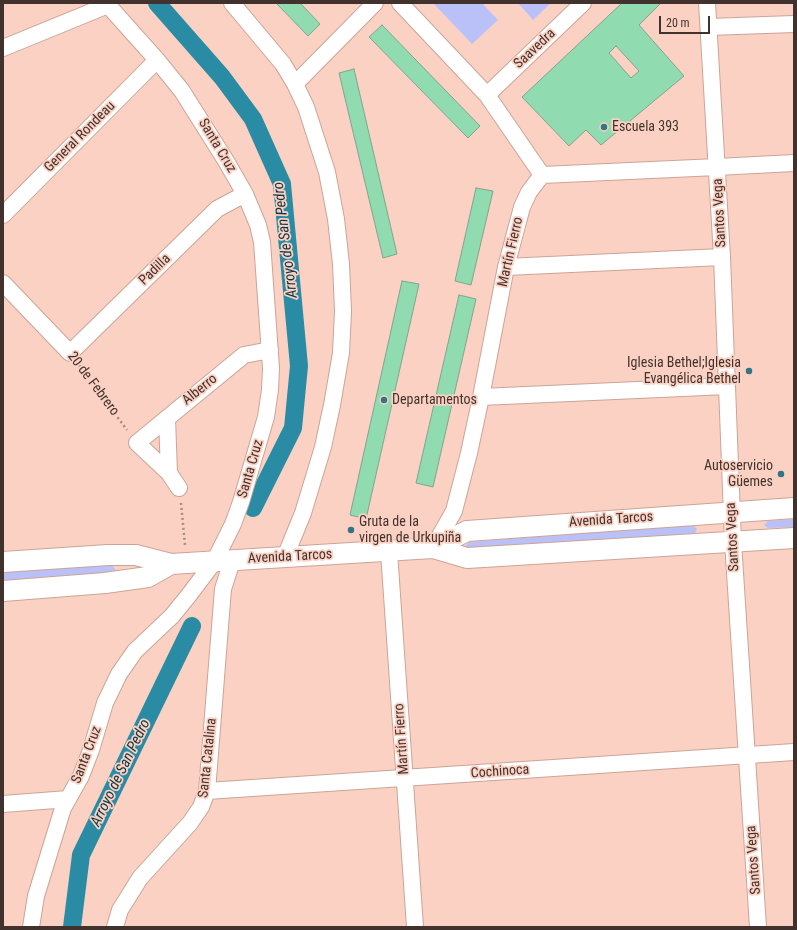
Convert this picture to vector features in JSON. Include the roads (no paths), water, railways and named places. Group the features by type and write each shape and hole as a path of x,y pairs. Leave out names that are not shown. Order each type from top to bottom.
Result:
{"street":[{"path":"232,3 283,64 296,84 306,107 327,172 336,219 342,264 343,311 341,353 323,447 303,512 285,557"},
{"path":"296,84 375,3"},
{"path":"400,3 487,95 542,174 794,163"},
{"name":"Saavedra","path":"487,95 583,3"},
{"name":"Santos Vega","path":"707,3 722,257 733,542 758,927"},
{"path":"3,48 107,4"},
{"name":"Santa Cruz","path":"31,927 36,896 63,808 81,776 91,750 105,703 119,674 136,651 172,616 189,595 223,561 266,417 270,390 270,350 262,242 258,225 245,194 182,91 157,60 107,4"},
{"path":"709,27 794,24"},
{"name":"General Rondeau","path":"3,215 157,60"},
{"name":"Martín Fierro","path":"433,548 454,511 469,453 481,397 506,267 522,207 529,192 542,174"},
{"name":"Padilla","path":"70,353 217,209 245,194"},
{"path":"506,267 722,257"},
{"name":"20 de Febrero","path":"3,283 70,353"},
{"name":"Alberro","path":"168,473 137,443 244,355 270,350"},
{"path":"481,397 726,386"},
{"path":"167,418 168,473 179,488"},
{"name":"Avenida Tarcos","path":"3,562 108,555 136,555 179,564 389,552 433,548 467,531 732,511 794,508"},
{"name":"Avenida Tarcos","path":"433,548 467,558 794,538"},
{"name":"Martín Fierro","path":"389,552 415,927"},
{"name":"Santa Catalina","path":"115,927 120,910 140,878 190,823 202,807 207,791 223,589 223,561"},
{"name":"Avenida Tarcos","path":"3,591 105,583 148,577 179,564"},
{"name":"Cochinoca","path":"207,791 794,752"},
{"path":"3,804 68,799"}],"waterway":[{"name":"Arroyo de San Pedro","path":"157,3 222,77 253,119 282,184 299,366 293,428 253,508"},
{"name":"Arroyo de San Pedro","path":"72,927 81,855 192,626"}],"place":[{"name":"Escuela 393","path":"604,127"},
{"name":"Iglesia Bethel;Iglesia Evangélica Bethel","path":"749,371"},
{"name":"Departamentos","path":"384,400"},
{"name":"Autoservicio Güemes","path":"781,474"},
{"name":"Gruta de la virgen de Urkupiña","path":"351,530"}]}
